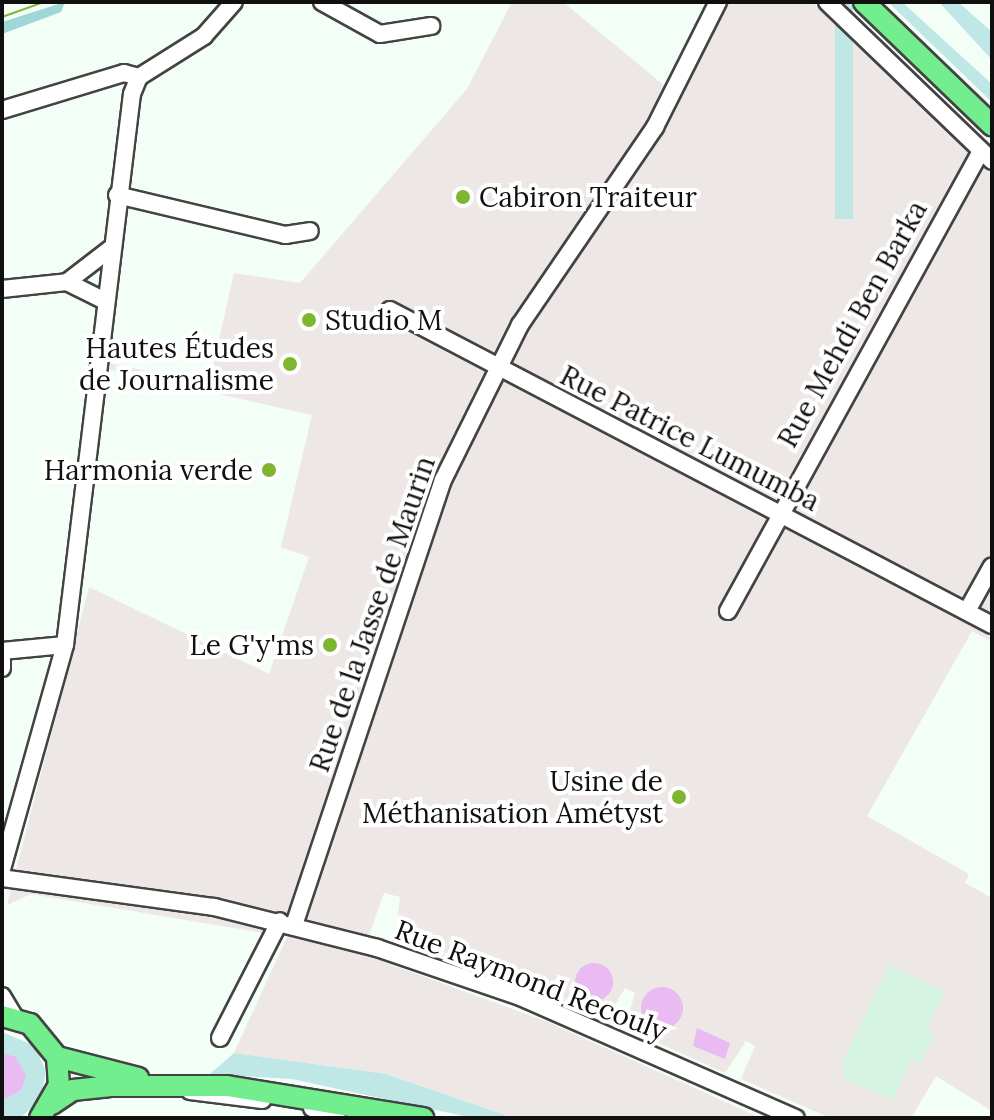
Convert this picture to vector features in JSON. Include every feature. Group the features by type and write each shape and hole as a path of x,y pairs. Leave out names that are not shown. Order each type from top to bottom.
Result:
{"main road":[{"path":"864,2 992,125"},
{"path":"882,2 992,109"},
{"path":"9,1018 42,1033 57,1057 46,1111"},
{"path":"57,1057 169,1085"},
{"path":"46,1111 73,1090 169,1085 265,1089 423,1118"}],"street":[{"path":"2,110 124,73 139,77 196,42 234,2"},
{"path":"322,2 380,34 431,26"},
{"name":"Rue de la Jasse de Maurin","path":"220,1038 287,923 406,576 496,368 562,256 655,127 718,2"},
{"path":"827,2 987,156"},
{"path":"2,869 65,645 103,300 117,195 139,77"},
{"name":"Rue Mehdi Ben Barka","path":"728,611 778,513 987,156"},
{"path":"117,195 285,235 310,231"},
{"path":"2,289 67,282 110,249"},
{"path":"67,282 103,300"},
{"name":"Rue Patrice Lumumba","path":"390,310 992,625"},
{"path":"967,611 992,566"},
{"path":"2,651 65,645"},
{"path":"2,660 2,668"},
{"name":"Rue Raymond Recouly","path":"2,878 287,923 520,997 796,1118"},
{"path":"2,996 9,1018"},
{"path":"169,1085 337,1118"}],"shaded area":[{"path":"65,2 61,12 2,34 2,22"},
{"path":"512,2 563,2 666,87 708,2 812,2 992,167 992,642 972,631 867,816 969,874 965,883 992,898 992,1111 936,1076 911,1118 830,1118 741,1079 755,1046 746,1041 725,1073 625,1028 635,993 625,988 612,1010 595,1013 395,938 400,897 384,893 362,954 548,1022 761,1118 514,1118 386,1074 234,1053 287,937 31,894 7,905 89,587 269,674 309,557 281,547 312,415 103,368 104,362 209,384 234,273 300,283 467,89"},
{"path":"835,2 853,2 853,219 835,219"},
{"path":"888,2 902,2 992,84 992,102"},
{"path":"939,2 958,2 992,32 992,60"},
{"path":"594,963 608,968 613,982 608,996 594,1001 580,996 575,982 580,968"},
{"path":"662,987 677,993 683,1008 677,1023 662,1029 647,1023 641,1008 647,993"},
{"path":"697,1028 730,1043 725,1059 693,1046"},
{"path":"2,1032 35,1046 46,1072 40,1100 20,1118 2,1118"},
{"path":"2,1053 16,1057 26,1076 21,1090 2,1100"},
{"path":"234,1053 386,1074 514,1118 473,1118 292,1079 210,1074"}],"green space":[{"path":"889,965 945,992 927,1029 935,1034 920,1064 911,1060 893,1100 844,1079 844,1059"}],"tram line":[{"path":"2,17 44,2"}],"place":[{"name":"Cabiron Traiteur","path":"463,197"},
{"name":"Studio M","path":"309,320"},
{"name":"Hautes Études de Journalisme","path":"290,364"},
{"name":"Harmonia verde","path":"269,470"},
{"name":"Le G'y'ms","path":"330,645"},
{"name":"Usine de Méthanisation Amétyst","path":"679,797"}]}
